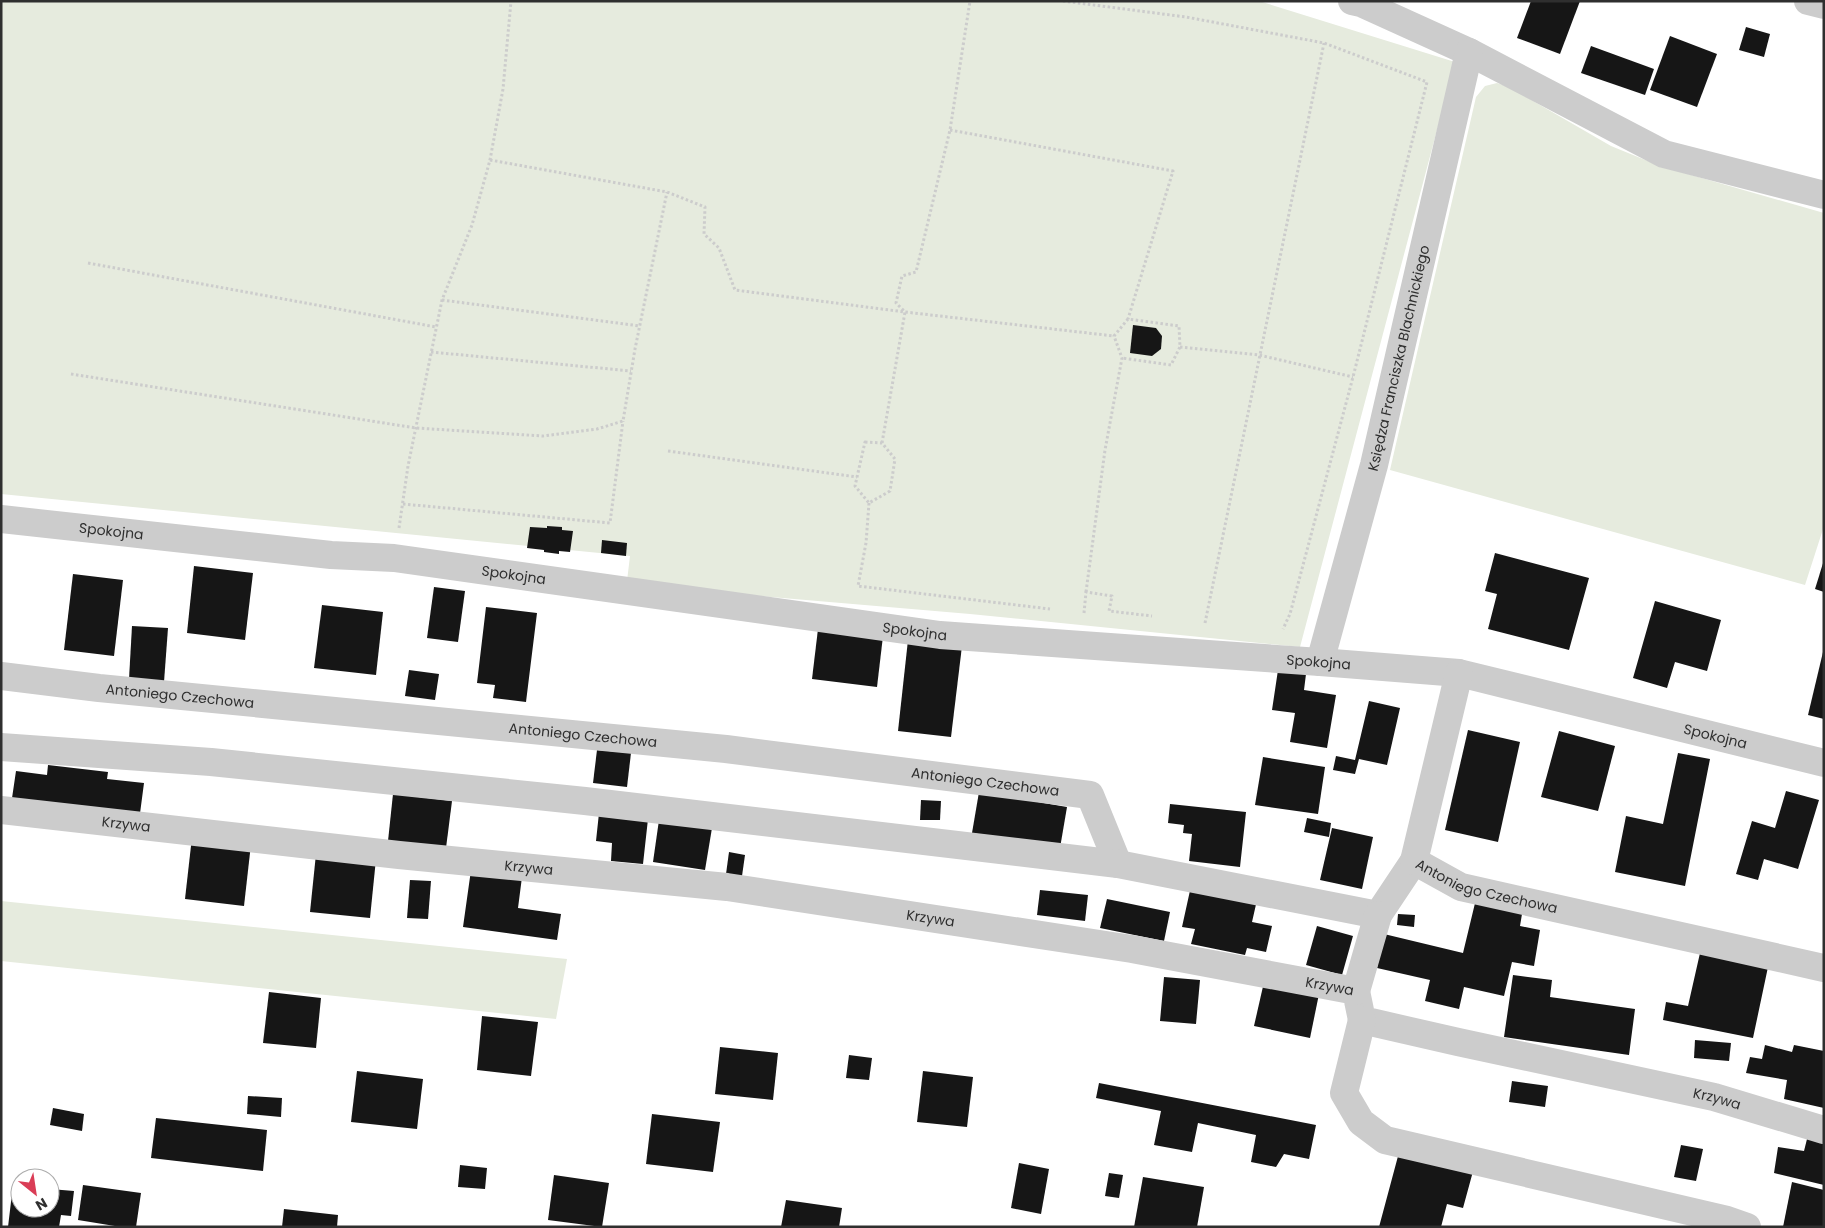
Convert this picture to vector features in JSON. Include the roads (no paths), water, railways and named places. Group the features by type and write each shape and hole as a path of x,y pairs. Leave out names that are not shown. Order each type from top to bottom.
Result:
{"street":[{"path":"1352,1 1469,52 1664,154 1824,195"},
{"path":"1808,1 1824,5"},
{"name":"Księdza Franciszka Blachnickiego","path":"1320,662 1374,466 1469,52"},
{"name":"Spokojna","path":"1,519 331,555 394,558 940,634 1459,674 1824,763"},
{"path":"1414,861 1459,674"},
{"name":"Antoniego Czechowa","path":"1,676 109,689 726,749 1090,795 1118,864"},
{"path":"1,747 211,762 565,799 1118,864 1378,915"},
{"name":"Krzywa","path":"1,810 399,855 727,887 1132,948 1356,990 1362,1020 1714,1097 1824,1130"},
{"name":"Antoniego Czechowa","path":"1356,990 1378,915 1414,861 1461,886 1824,968"},
{"path":"1362,1020 1344,1093 1361,1122 1385,1140 1718,1217 1747,1227"}]}
